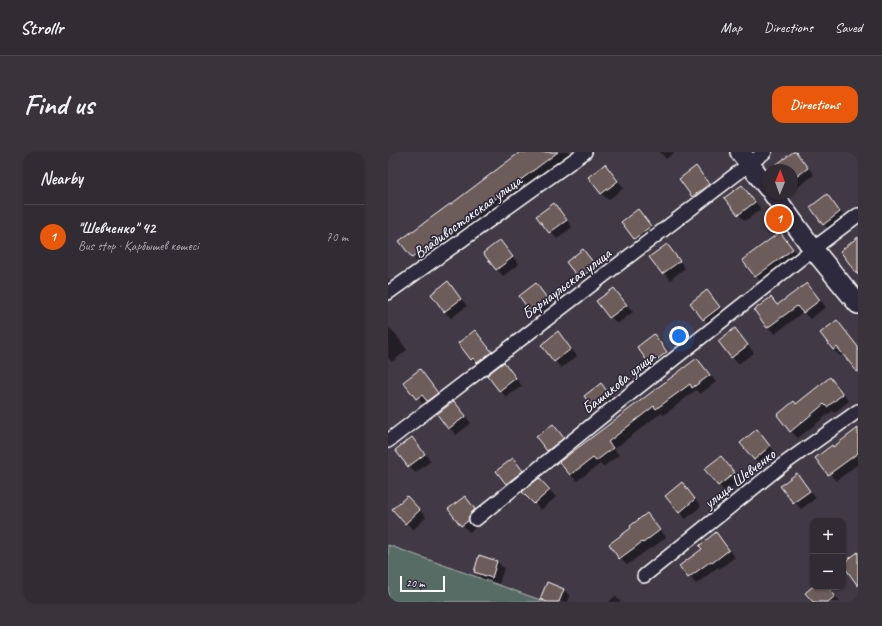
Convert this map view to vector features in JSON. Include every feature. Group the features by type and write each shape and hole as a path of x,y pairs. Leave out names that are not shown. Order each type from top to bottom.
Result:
{"main road":[{"path":"745,158 762,180"},
{"path":"777,200 813,249 858,304"}],"street":[{"name":"Владивостокская улица","path":"388,293 585,152"},
{"name":"Барнаульская улица","path":"388,441 745,158 765,152"},
{"name":"Башикова улица","path":"476,519 570,442 858,215"},
{"name":"улица Шевченко","path":"644,576 781,466 858,411"}],"green space":[{"path":"388,545 546,602 388,602"}],"building":[{"path":"520,152 558,152 475,214 474,213 412,258 399,241 450,205"},
{"path":"793,152 796,152 808,168 798,176 798,164 777,164"},
{"path":"605,164 618,181 601,194 588,177"},
{"path":"696,166 709,184 692,197 679,179"},
{"path":"742,185 755,202 738,215 724,198"},
{"path":"827,194 840,212 823,225 810,207"},
{"path":"554,203 567,220 549,233 536,216"},
{"path":"638,209 651,226 634,239 621,222"},
{"path":"780,232 793,249 755,277 742,260"},
{"path":"858,237 858,275 840,251"},
{"path":"500,240 513,257 496,270 483,253"},
{"path":"667,244 680,261 662,274 649,257"},
{"path":"583,249 596,266 579,279 566,262"},
{"path":"448,281 461,299 444,312 431,294"},
{"path":"536,283 549,301 532,314 519,296"},
{"path":"807,283 820,300 803,313 797,306 767,328 754,310 771,297 777,305"},
{"path":"614,288 627,305 609,318 596,301"},
{"path":"707,290 720,307 703,320 690,303"},
{"path":"837,320 858,347 858,373 837,347 833,350 820,333"},
{"path":"735,328 748,345 731,358 718,341"},
{"path":"475,330 492,352 477,363 473,358 471,360 458,343"},
{"path":"558,331 571,349 554,362 541,345"},
{"path":"654,334 667,352 650,365 637,347"},
{"path":"697,358 710,375 692,388 690,384 656,409 654,406 608,442 613,448 596,461 593,458 570,475 559,462"},
{"path":"504,362 516,378 499,391 487,375"},
{"path":"420,369 438,393 427,401 422,395 416,399 403,382"},
{"path":"830,377 843,394 827,407 824,404 790,432 777,415 794,401 796,404"},
{"path":"601,383 610,395 593,408 584,396"},
{"path":"454,401 466,416 448,429 437,414"},
{"path":"553,424 564,438 547,451 536,437"},
{"path":"858,428 858,453 828,475 815,458 832,445 833,447"},
{"path":"757,429 770,446 754,460 740,443"},
{"path":"412,437 425,454 408,467 395,450"},
{"path":"721,456 735,473 718,486 704,469"},
{"path":"513,458 523,471 506,484 496,471"},
{"path":"797,473 810,491 793,503 780,486"},
{"path":"539,478 550,490 534,504 522,492"},
{"path":"682,482 695,499 679,513 665,496"},
{"path":"407,496 420,510 405,524 392,509"},
{"path":"465,496 475,509 469,516 468,521 461,526 448,509"},
{"path":"647,513 660,530 619,559 609,544 631,528 630,526"},
{"path":"716,532 729,550 688,578 679,566 702,549 699,546"},
{"path":"858,552 858,586 846,569 846,561"},
{"path":"479,555 497,561 492,578 474,572"},
{"path":"547,582 564,589 559,602 547,602 540,599"},
{"path":"810,589 810,590 830,590 835,596 828,602 813,602 805,593"}],"place":[{"name":"\"Шевченко\" 42","path":"779,219"}]}
